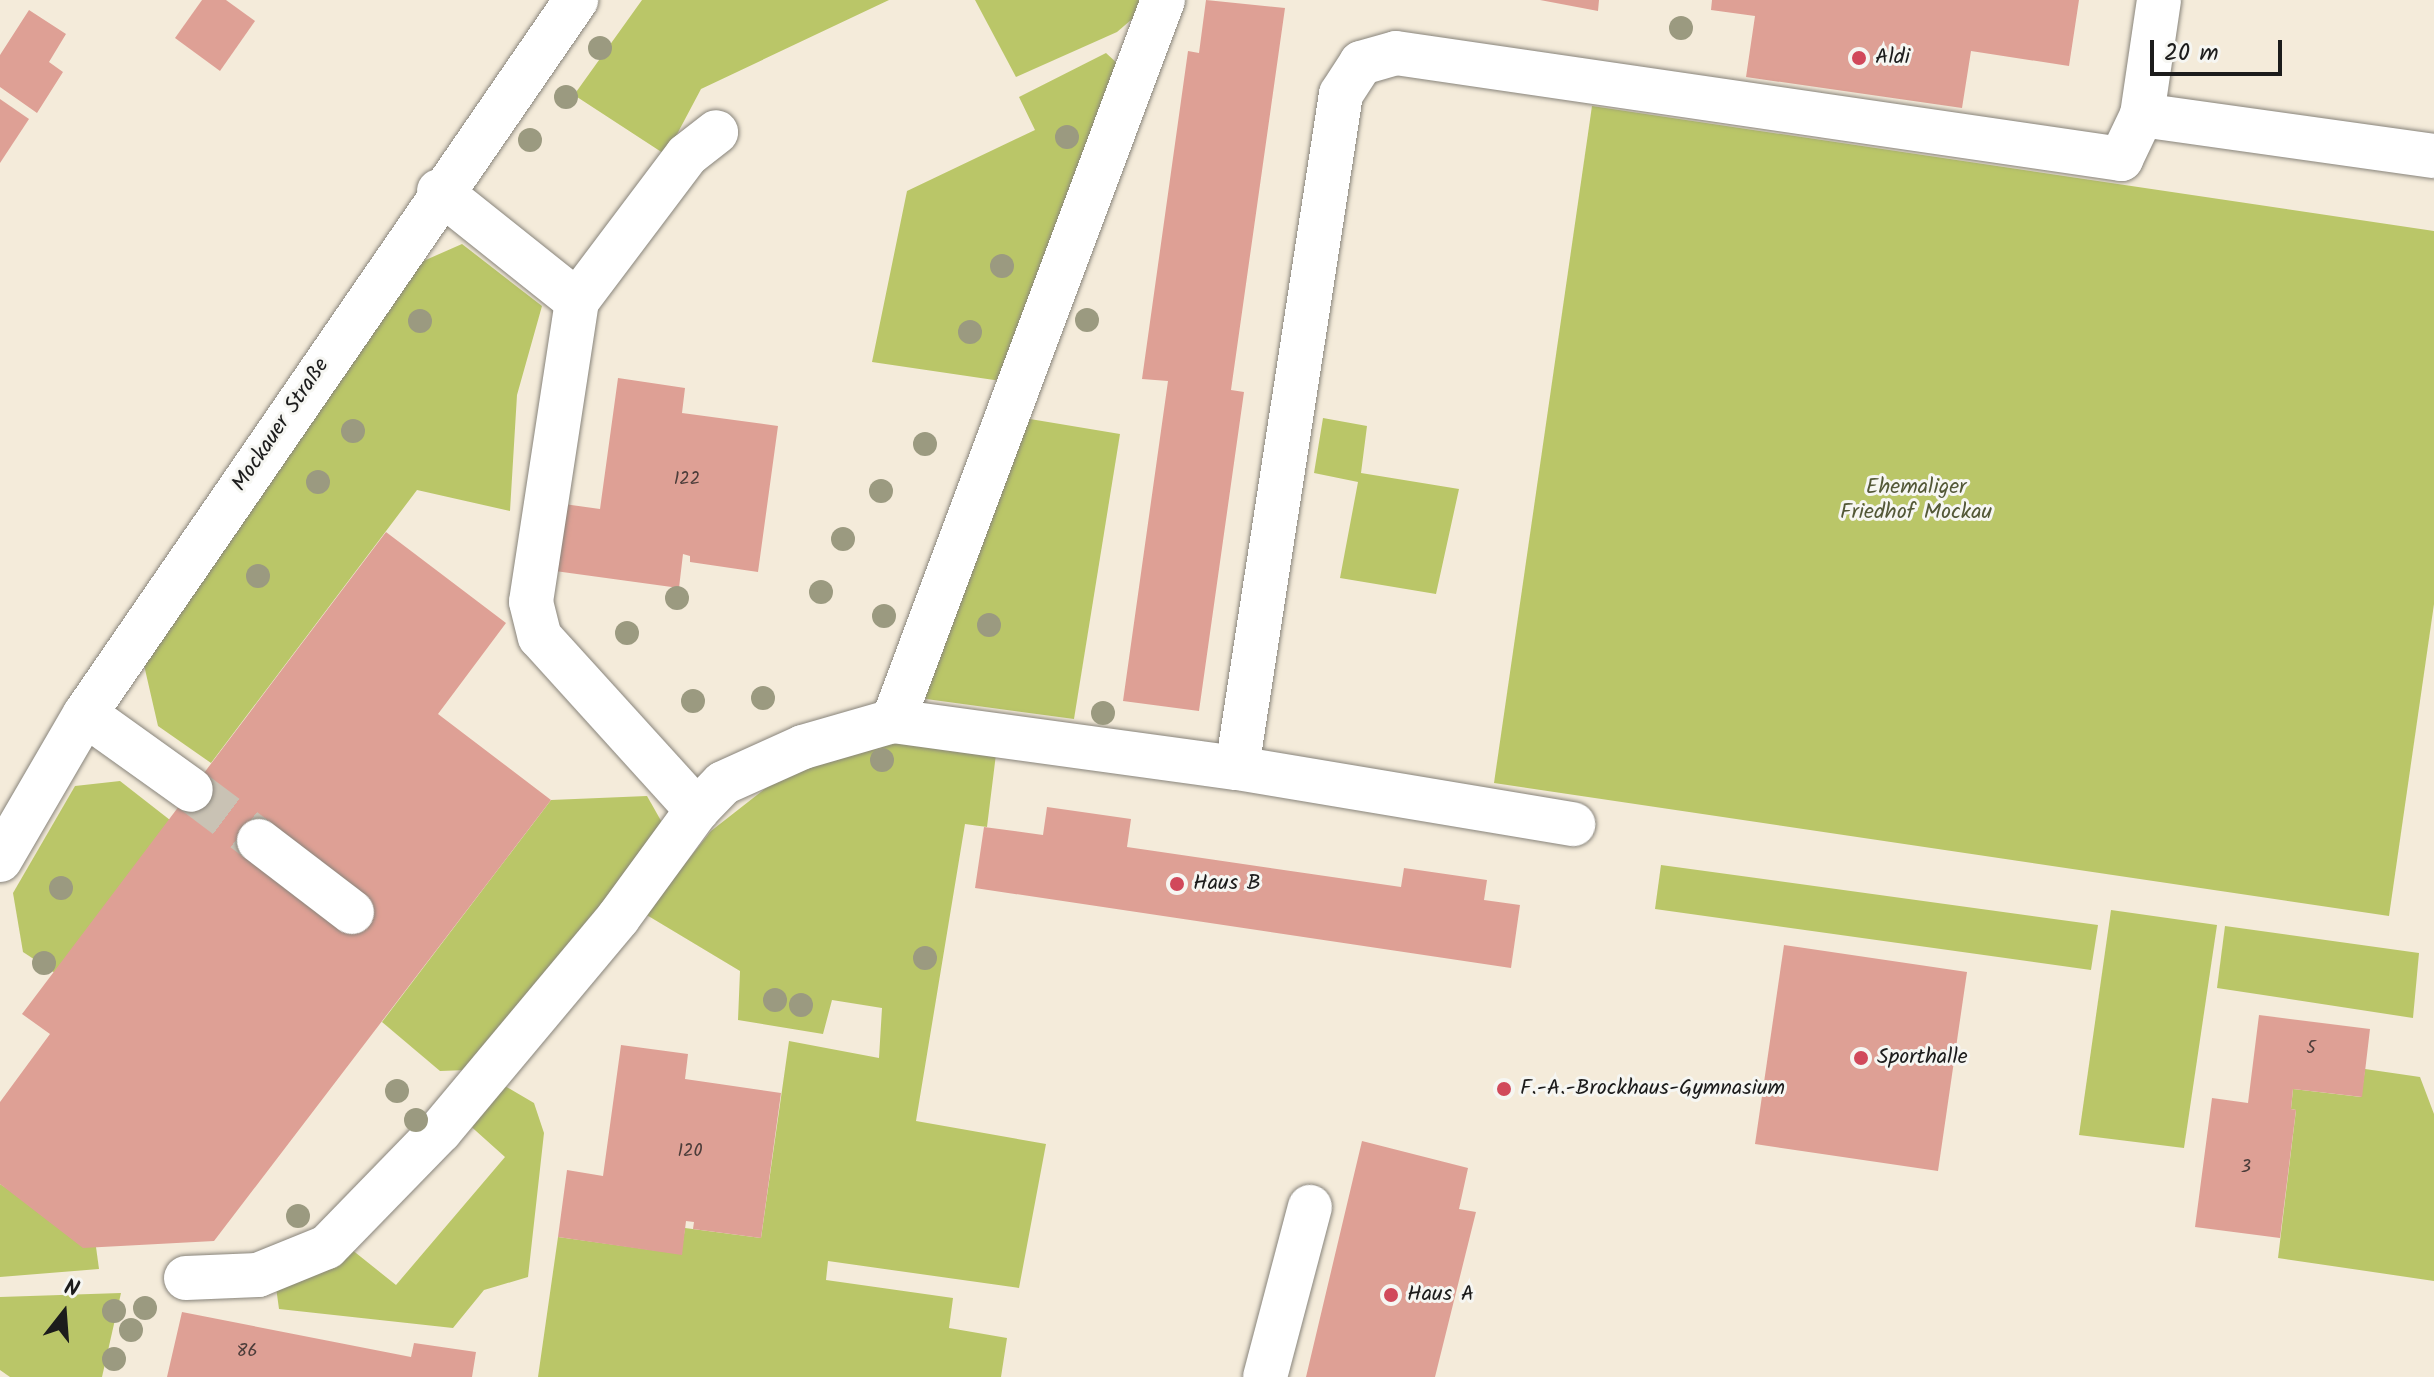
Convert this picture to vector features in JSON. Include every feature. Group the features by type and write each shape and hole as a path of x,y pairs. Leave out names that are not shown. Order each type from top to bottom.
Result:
{"street":[{"name":"Mockauer Straße","path":"0,860 85,714 439,191 576,0"},
{"path":"893,721 1163,0"},
{"path":"1237,768 1341,94 1361,63 1396,53 2121,159 2142,115 2159,0"},
{"path":"2142,115 2434,156"},
{"path":"697,810 540,637 531,602 577,301 687,155 716,132"},
{"path":"439,191 577,301"},
{"path":"85,714 191,790"},
{"path":"186,1278 258,1275 327,1247 440,1131 618,918 697,810 723,783 803,747 893,721 1237,768 1573,824"},
{"path":"259,841 352,912"},
{"path":"1265,1377 1310,1207"}],"green space":[{"path":"642,0 889,0 701,89 666,155 574,95"},
{"path":"975,0 1143,0 1138,14 1117,32 1016,77"},
{"path":"1106,53 1118,64 1001,381 872,362 907,191 1035,130 1019,97"},
{"name":"Ehemaliger Friedhof Mockau","path":"1592,106 2434,231 2434,604 2389,916 1494,783"},
{"path":"462,244 542,306 517,395 510,511 417,490 211,763 158,726 144,665 412,266"},
{"path":"1024,418 1120,434 1074,719 926,699 918,677"},
{"path":"1323,418 1367,426 1361,473 1459,489 1436,594 1340,578 1358,482 1314,473"},
{"path":"927,735 997,746 987,827 965,824 916,1121 1046,1144 1019,1288 828,1261 826,1280 953,1298 949,1328 1007,1338 1001,1377 538,1377 558,1237 681,1254 685,1228 761,1238 789,1041 879,1058 882,1008 832,1000 823,1034 738,1020 740,971 645,914 711,831 794,766"},
{"path":"120,781 170,820 55,973 23,952 13,893 75,786"},
{"path":"647,796 664,826 467,1070 440,1071 382,1022 551,800"},
{"path":"1661,865 2098,925 2091,970 1655,909"},
{"path":"2111,910 2217,925 2184,1148 2079,1135"},
{"path":"2225,926 2419,953 2413,1018 2217,988"},
{"path":"2365,1069 2420,1077 2434,1114 2434,1281 2278,1258 2296,1110 2291,1109 2293,1089 2361,1097"},
{"path":"498,1082 534,1103 544,1133 528,1277 484,1290 453,1328 279,1309 275,1280 351,1249 396,1285 505,1157 466,1122"},
{"path":"0,1184 96,1247 99,1269 0,1277"},
{"path":"121,1293 102,1377 10,1377 0,1370 0,1297"}],"building":[{"path":"202,0 226,0 255,21 220,71 175,38"},
{"path":"1206,0 1285,8 1231,390 1244,392 1199,711 1123,701 1168,381 1142,379 1188,51 1199,53"},
{"path":"1540,0 1599,0 1598,11"},
{"name":"Aldi","path":"1712,0 2079,0 2069,66 1971,51 1962,108 1746,77 1755,16 1711,10"},
{"path":"29,10 66,34 49,62 63,72 37,113 0,87 0,55"},
{"path":"0,99 29,119 0,163"},
{"path":"618,378 685,388 682,413 778,426 758,572 690,562 690,556 683,554 679,588 555,571 564,504 600,509"},
{"path":"386,532 506,623 438,714 551,800 214,1241 83,1248 0,1184 0,1102 50,1034 22,1014"},
{"name":"Haus B","path":"1047,807 1131,819 1127,847 1401,887 1404,868 1487,880 1484,900 1520,905 1511,968 975,888 984,827 1043,835"},
{"name":"Sporthalle","path":"1784,945 1967,972 1938,1171 1755,1144"},
{"path":"2259,1015 2370,1029 2362,1097 2293,1089 2291,1109 2296,1110 2280,1238 2195,1227 2212,1098 2248,1103"},
{"path":"621,1045 688,1054 685,1079 781,1093 761,1238 693,1229 694,1222 686,1221 682,1255 558,1237 567,1170 603,1176"},
{"name":"Haus A","path":"1362,1141 1468,1168 1459,1209 1476,1212 1435,1377 1306,1377"},
{"path":"182,1312 411,1357 414,1343 476,1352 472,1377 167,1377"}],"tunnel":[{"path":"191,790 259,841"}],"place":[{"name":"Aldi","path":"1859,58"},
{"name":"Haus B","path":"1177,884"},
{"name":"Sporthalle","path":"1861,1058"},
{"name":"F.-A.-Brockhaus-Gymnasium","path":"1504,1089"},
{"name":"Haus A","path":"1391,1295"}]}
